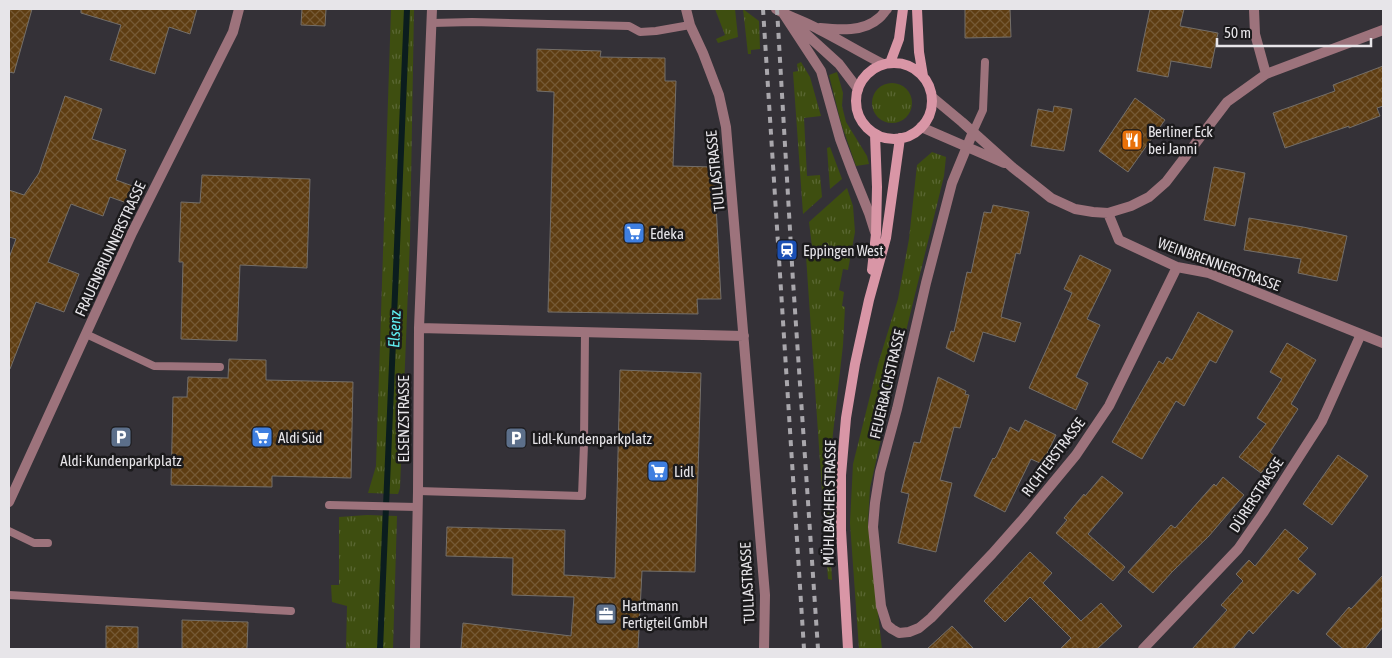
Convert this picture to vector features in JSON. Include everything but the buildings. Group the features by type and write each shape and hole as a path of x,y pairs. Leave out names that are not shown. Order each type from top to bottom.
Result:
{"street":[{"name":"FRAUENBRUNNERSTRASSE","path":"9,502 132,233 233,32 239,9"},
{"name":"ELSENZSTRASSE","path":"414,649 418,507 419,328 432,9"},
{"name":"TULLASTRASSE","path":"686,9 690,25 719,95 726,127 765,595 764,649"},
{"path":"816,28 848,30 862,27 880,18 887,9"},
{"path":"886,64 899,39 903,9"},
{"path":"917,9 919,52 923,76 932,97 930,113 921,127 912,134 900,138 883,137 875,134 865,126 859,115 856,102 858,89 867,74 874,68 886,64 899,63 908,65 923,76"},
{"path":"1254,9 1255,34 1266,74"},
{"path":"779,11 886,64"},
{"path":"779,11 839,64 858,89"},
{"name":"MÜHLBACHER STRASSE","path":"779,11 821,72 840,139 876,234"},
{"path":"932,97 1012,167 1051,198 1075,209 1108,213 1131,206 1155,192 1166,182 1227,102 1266,74 1383,30"},
{"path":"921,127 1012,167"},
{"name":"FEUERBACHSTRASSE","path":"909,632 898,633 887,625 883,616 873,527 875,503 880,472 897,410 949,192 973,132"},
{"name":"MÜHLBACHER STRASSE","path":"869,300 876,234 875,134"},
{"name":"MÜHLBACHER STRASSE","path":"848,649 841,530 841,475 846,418 869,300 886,238 900,138"},
{"name":"WEINBRENNERSTRASSE","path":"1108,213 1119,240 1177,267 1209,273 1383,344"},
{"name":"RICHTERSTRASSE","path":"909,632 919,628 931,618 992,554 1076,455 1109,406 1177,267"},
{"path":"419,328 744,336"},
{"name":"DÜRERSTRASSE","path":"1143,649 1238,549 1264,513 1322,420 1360,334"}],"lane":[{"path":"432,23 472,22 629,26 640,32 690,25"},
{"path":"973,132 983,110 985,62"},
{"path":"418,491 582,496 585,332"},
{"path":"86,334 154,366 220,367"},
{"path":"329,505 418,507"},
{"path":"9,531 34,543 48,543"},
{"path":"9,595 291,611"}],"green space":[{"path":"391,9 414,9 410,240 400,488 398,494 368,493 376,466"},
{"path":"715,9 735,9 738,37 718,43 716,39 725,35"},
{"path":"743,9 759,21 760,49 751,50 751,54 748,54"},
{"path":"801,62 810,77 821,116 804,118 807,176 820,175 822,197 803,214 793,72 798,71 797,64"},
{"path":"837,72 843,93 842,106 846,122 867,156 869,164 856,166 841,123 829,75"},
{"path":"896,83 903,86 909,92 912,103 911,111 903,120 896,123 888,123 881,120 873,111 872,99 875,92 884,84"},
{"path":"830,147 842,179 830,189 827,148"},
{"path":"932,152 946,157 944,176 870,488 868,522 882,649 859,649 850,523 853,464 878,364 898,299 909,239 917,165"},
{"path":"847,188 853,206 855,232 848,270 843,269 839,290 844,292 842,306 845,307 843,345 831,451 829,525 832,580 828,579 806,256 813,255 809,222"},
{"path":"367,515 397,516 393,649 346,649 347,606 332,602 331,585 339,585 339,517"}],"waterway":[{"name":"Elsenz","path":"380,649 407,9"}],"railway":[{"path":"763,9 804,649"},
{"path":"777,9 818,649"}],"place":[{"name":"Berliner Eck bei Janni","path":"1132,140"},
{"name":"Edeka","path":"634,233"},
{"name":"Eppingen West","path":"787,250"},
{"name":"Aldi-Kundenparkplatz","path":"121,437"},
{"name":"Aldi Süd","path":"262,437"},
{"name":"Lidl-Kundenparkplatz","path":"516,438"},
{"name":"Lidl","path":"658,471"},
{"name":"Hartmann Fertigteil GmbH","path":"606,614"}]}
